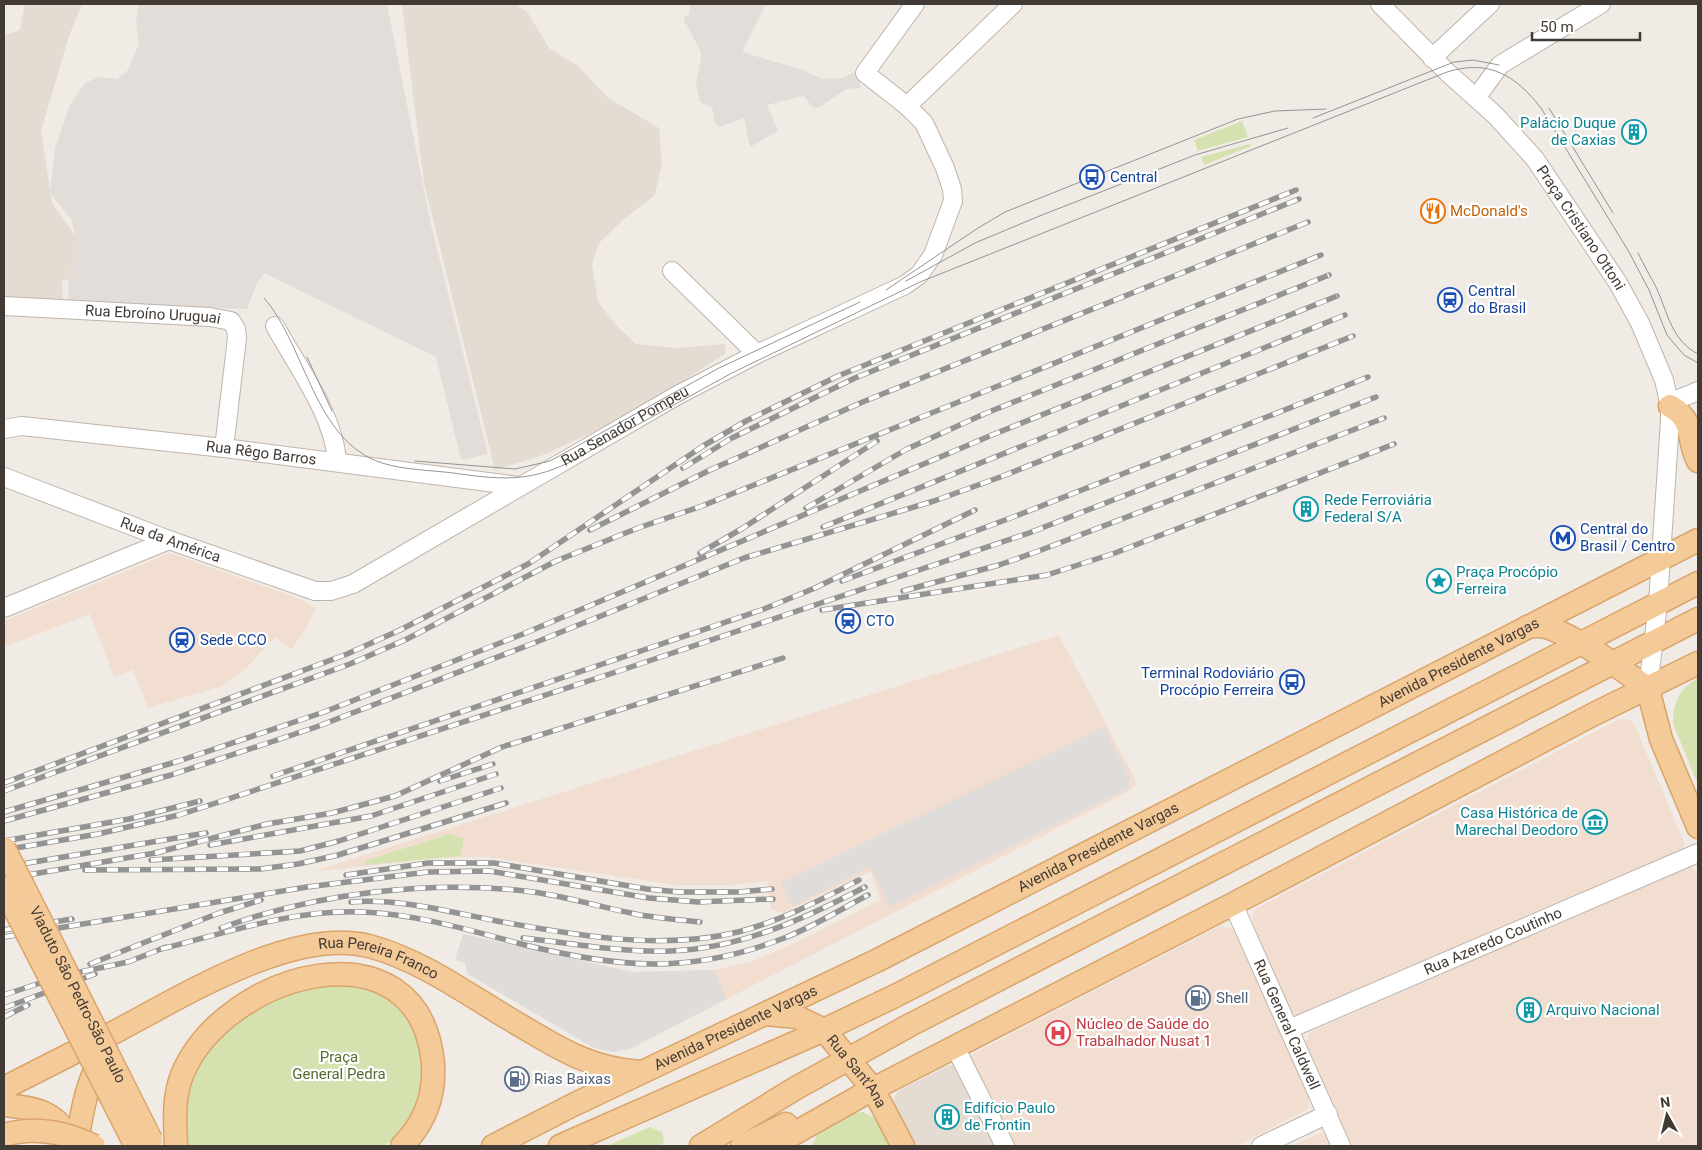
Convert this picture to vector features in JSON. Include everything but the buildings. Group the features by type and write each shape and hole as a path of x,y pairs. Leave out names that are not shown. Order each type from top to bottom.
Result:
{"main road":[{"path":"1670,405 1682,414 1686,420 1698,461"},
{"name":"Avenida Presidente Vargas","path":"493,1146 641,1072 883,957 1698,540"},
{"path":"560,1146 824,1030 996,944 1698,583"},
{"path":"701,1146 848,1058 1698,619"},
{"path":"1527,627 1546,627 1611,663 1648,689 1661,739 1698,827"},
{"path":"772,1146 873,1089 1233,904 1594,714 1698,663"},
{"name":"Viaduto São Pedro-São Paulo","path":"4,848 144,1144"},
{"name":"Viaduto São Pedro-São Paulo","path":"4,888 144,1144"},
{"name":"Rua Pereira Franco","path":"74,1146 85,1092 94,1068 118,1030 214,981 261,960 286,952 329,943 367,946 401,957 570,1054 613,1070 641,1072"},
{"path":"996,944 1068,943"},
{"path":"176,1146 176,1095 189,1060 207,1034 227,1015 251,999 282,985 306,978 332,975 359,975 388,986 410,1002 423,1024 432,1053 434,1080 427,1111 415,1133 402,1146"},
{"name":"Rua Sant'Ana","path":"761,1014 797,1017 824,1030 873,1089 903,1146"},
{"path":"4,1088 73,1053"},
{"path":"4,1105 44,1111 67,1130 74,1146"},
{"path":"742,1146 800,1119 826,1114"},
{"path":"4,1135 33,1130 56,1132 94,1146"}],"street":[{"path":"916,4 865,73 907,106 1013,4"},
{"name":"Praça Cristiano Ottoni","path":"1380,4 1432,58 1524,144 1535,159 1618,283 1659,365 1670,405"},
{"path":"1432,58 1490,4"},
{"path":"1476,98 1500,65 1601,4"},
{"name":"Rua Senador Pompeu","path":"340,590 676,396 757,354 917,277 930,261 939,242 953,201 949,179 928,131 924,123 907,106"},
{"path":"672,271 757,354"},
{"name":"Rua Ebroíno Uruguai","path":"4,306 210,316 231,321 236,329 237,338 224,448"},
{"path":"274,326 326,418 335,445 337,461"},
{"path":"1648,689 1658,603 1670,405 1698,391"},
{"name":"Rua Rêgo Barros","path":"4,430 22,426 337,461 519,486"},
{"name":"Rua da América","path":"4,477 169,540 316,591 340,590"},
{"path":"4,608 169,540"},
{"name":"Rua Azeredo Coutinho","path":"1289,1030 1698,853"},
{"name":"Rua General Caldwell","path":"1233,904 1341,1146"},
{"path":"955,1047 1005,1146"},
{"path":"1261,1146 1328,1114"}],"shaded area":[{"path":"25,4 82,4 69,36 41,131 52,203 73,233 100,242 78,276 62,281 63,299 40,302 4,301 4,36 20,30"},
{"path":"139,4 387,4 431,225 488,454 461,460 436,357 264,273 256,285 247,309 68,302 69,271 76,254 76,236 71,219 50,193 55,148 69,107 85,83 99,77 117,79 128,70 139,44 136,21"},
{"path":"515,4 528,13 549,48 578,66 608,98 659,128 662,163 655,195 624,219 599,243 592,264 598,302 616,325 636,344 677,348 725,344 726,353 633,414 543,455 495,470 424,183 402,5"},
{"path":"690,4 766,4 742,52 803,70 822,79 842,78 857,71 861,88 846,89 818,108 812,107 804,96 767,105 778,131 750,147 744,118 719,127 715,123 712,107 700,102 696,83 701,52 684,20 684,17 689,14"},
{"path":"170,553 297,598 316,608 305,630 292,649 275,637 246,668 222,686 148,708 133,670 114,677 90,614 4,647 4,621"},
{"path":"1059,635 1134,777 1136,784 1131,790 632,1048 614,1052 594,1048 468,974 465,963 455,960 463,934 632,972 715,970 755,960 797,942 880,900 871,871 783,913 771,909 767,881 734,885 675,885 487,857 440,858 311,872"},
{"path":"1619,719 1630,720 1635,726 1685,844 1683,851 1299,1017 1291,1012 1253,924 1252,915 1257,908"},
{"path":"1104,727 1130,778 1128,788 890,907 870,867 793,906 781,883"},
{"path":"1691,866 1698,875 1698,1146 1350,1146 1306,1046 1310,1032"},
{"path":"1218,927 1228,927 1236,933 1309,1097 1308,1109 1237,1146 1015,1146 970,1060 972,1054"},
{"path":"463,934 632,972 715,970 726,999 632,1048 614,1052 594,1048 468,974 465,963 455,960"},
{"path":"950,1065 954,1065 996,1146 916,1146 894,1104 894,1097 898,1091"},
{"path":"1320,1133 1327,1137 1331,1146 1291,1146"}],"green space":[{"path":"1242,121 1248,137 1198,151 1194,140"},
{"path":"1250,144 1251,146 1204,165 1201,157"},
{"path":"1698,678 1698,784 1673,724 1673,717 1678,697 1686,687"},
{"path":"449,834 464,839 460,856 366,865 365,861"},
{"name":"Praça General Pedra","path":"334,984 361,985 377,991 401,1011 410,1025 417,1040 423,1072 419,1106 404,1129 384,1146 188,1146 185,1125 186,1096 195,1072 215,1042 243,1017 259,1008 293,994"},
{"path":"863,1112 876,1119 889,1146 812,1146 817,1134 855,1113"},
{"path":"650,1127 662,1132 664,1142 661,1146 607,1146"}],"tram line":[{"path":"1313,118 1454,62 1473,60 1499,65"},
{"path":"264,298 291,341 326,414 341,435 359,452 382,463 408,468 483,477 525,477 568,463 732,373 920,282 1447,72 1462,68 1476,68 1488,69 1511,79 1531,96 1541,108 1629,252 1649,290 1667,335 1684,355 1698,363"},
{"path":"1549,108 1613,213"},
{"path":"886,290 1005,212 1238,119 1275,111 1326,109"},
{"path":"906,281 975,243 1037,217 1195,155 1288,128"},
{"path":"1638,253 1656,287 1676,334 1689,348 1698,354"},
{"path":"415,461 515,469 550,461 719,368 860,302"},
{"path":"307,357 332,411"}],"railway":[{"path":"4,783 347,654 400,630 528,564 703,446 746,421 838,376 1296,190"},
{"path":"683,468 732,438 855,378 1299,199"},
{"path":"590,530 710,470 865,401 1308,222"},
{"path":"4,791 350,664 407,639 556,561 638,528 702,506 1321,255"},
{"path":"806,508 907,449 984,414 1329,275"},
{"path":"4,812 179,761 324,712 523,634 992,435 1337,296"},
{"path":"823,527 1345,315"},
{"path":"4,821 171,775 316,727 534,643 744,558 934,501 1003,476 1353,336"},
{"path":"842,581 1021,514 1368,377"},
{"path":"4,850 98,834 179,815 625,669 1029,533 1376,397"},
{"path":"903,591 999,565 1036,552 1384,418"},
{"path":"700,553 743,528 877,441"},
{"path":"822,610 1047,575 1115,553 1394,444"},
{"path":"273,776 764,609 815,588 975,510"},
{"path":"155,853 267,824 332,813 395,796 502,747 783,658"},
{"path":"440,781 493,764"},
{"path":"210,845 371,816 496,774"},
{"path":"151,860 300,851 339,841 501,788"},
{"path":"4,841 129,819 200,801"},
{"path":"85,870 260,869 298,864 338,855 506,803"},
{"path":"4,867 206,833"},
{"path":"4,879 161,852"},
{"path":"346,875 428,863 494,863 647,889 679,892 739,892 772,889"},
{"path":"4,937 307,887 428,872 489,871 649,898 698,902 773,899"},
{"path":"351,902 369,901 406,904 587,936 648,941 678,940 708,938 738,932 770,922 859,880"},
{"path":"221,928 258,916 335,898 415,888 455,887 533,892 640,915 700,922"},
{"path":"523,938 634,951 697,949 748,938 772,930 796,921 865,887"},
{"path":"161,949 235,929 286,918 311,914 362,912 422,919 521,944 589,958 653,964 685,962 717,958 750,950 795,934 868,895"},
{"path":"90,964 219,913 261,900"},
{"path":"4,930 72,919"},
{"path":"61,976 128,962 166,947"},
{"path":"4,995 67,974"},
{"path":"4,1008 95,974"},
{"path":"4,1017 28,1005"}],"place":[{"name":"Palácio Duque de Caxias","path":"1634,132"},
{"name":"Central","path":"1092,177"},
{"name":"McDonald's","path":"1433,211"},
{"name":"Central do Brasil","path":"1450,300"},
{"name":"Rede Ferroviária Federal S/A","path":"1306,509"},
{"name":"Central do Brasil / Centro","path":"1563,538"},
{"name":"Praça Procópio Ferreira","path":"1439,581"},
{"name":"CTO","path":"848,621"},
{"name":"Sede CCO","path":"182,640"},
{"name":"Terminal Rodoviário Procópio Ferreira","path":"1292,682"},
{"name":"Casa Histórica de Marechal Deodoro","path":"1595,822"},
{"name":"Shell","path":"1198,998"},
{"name":"Arquivo Nacional","path":"1529,1010"},
{"name":"Núcleo de Saúde do Trabalhador Nusat 1","path":"1058,1033"},
{"name":"Rias Baixas","path":"517,1079"},
{"name":"Edifício Paulo de Frontin","path":"947,1117"}]}
